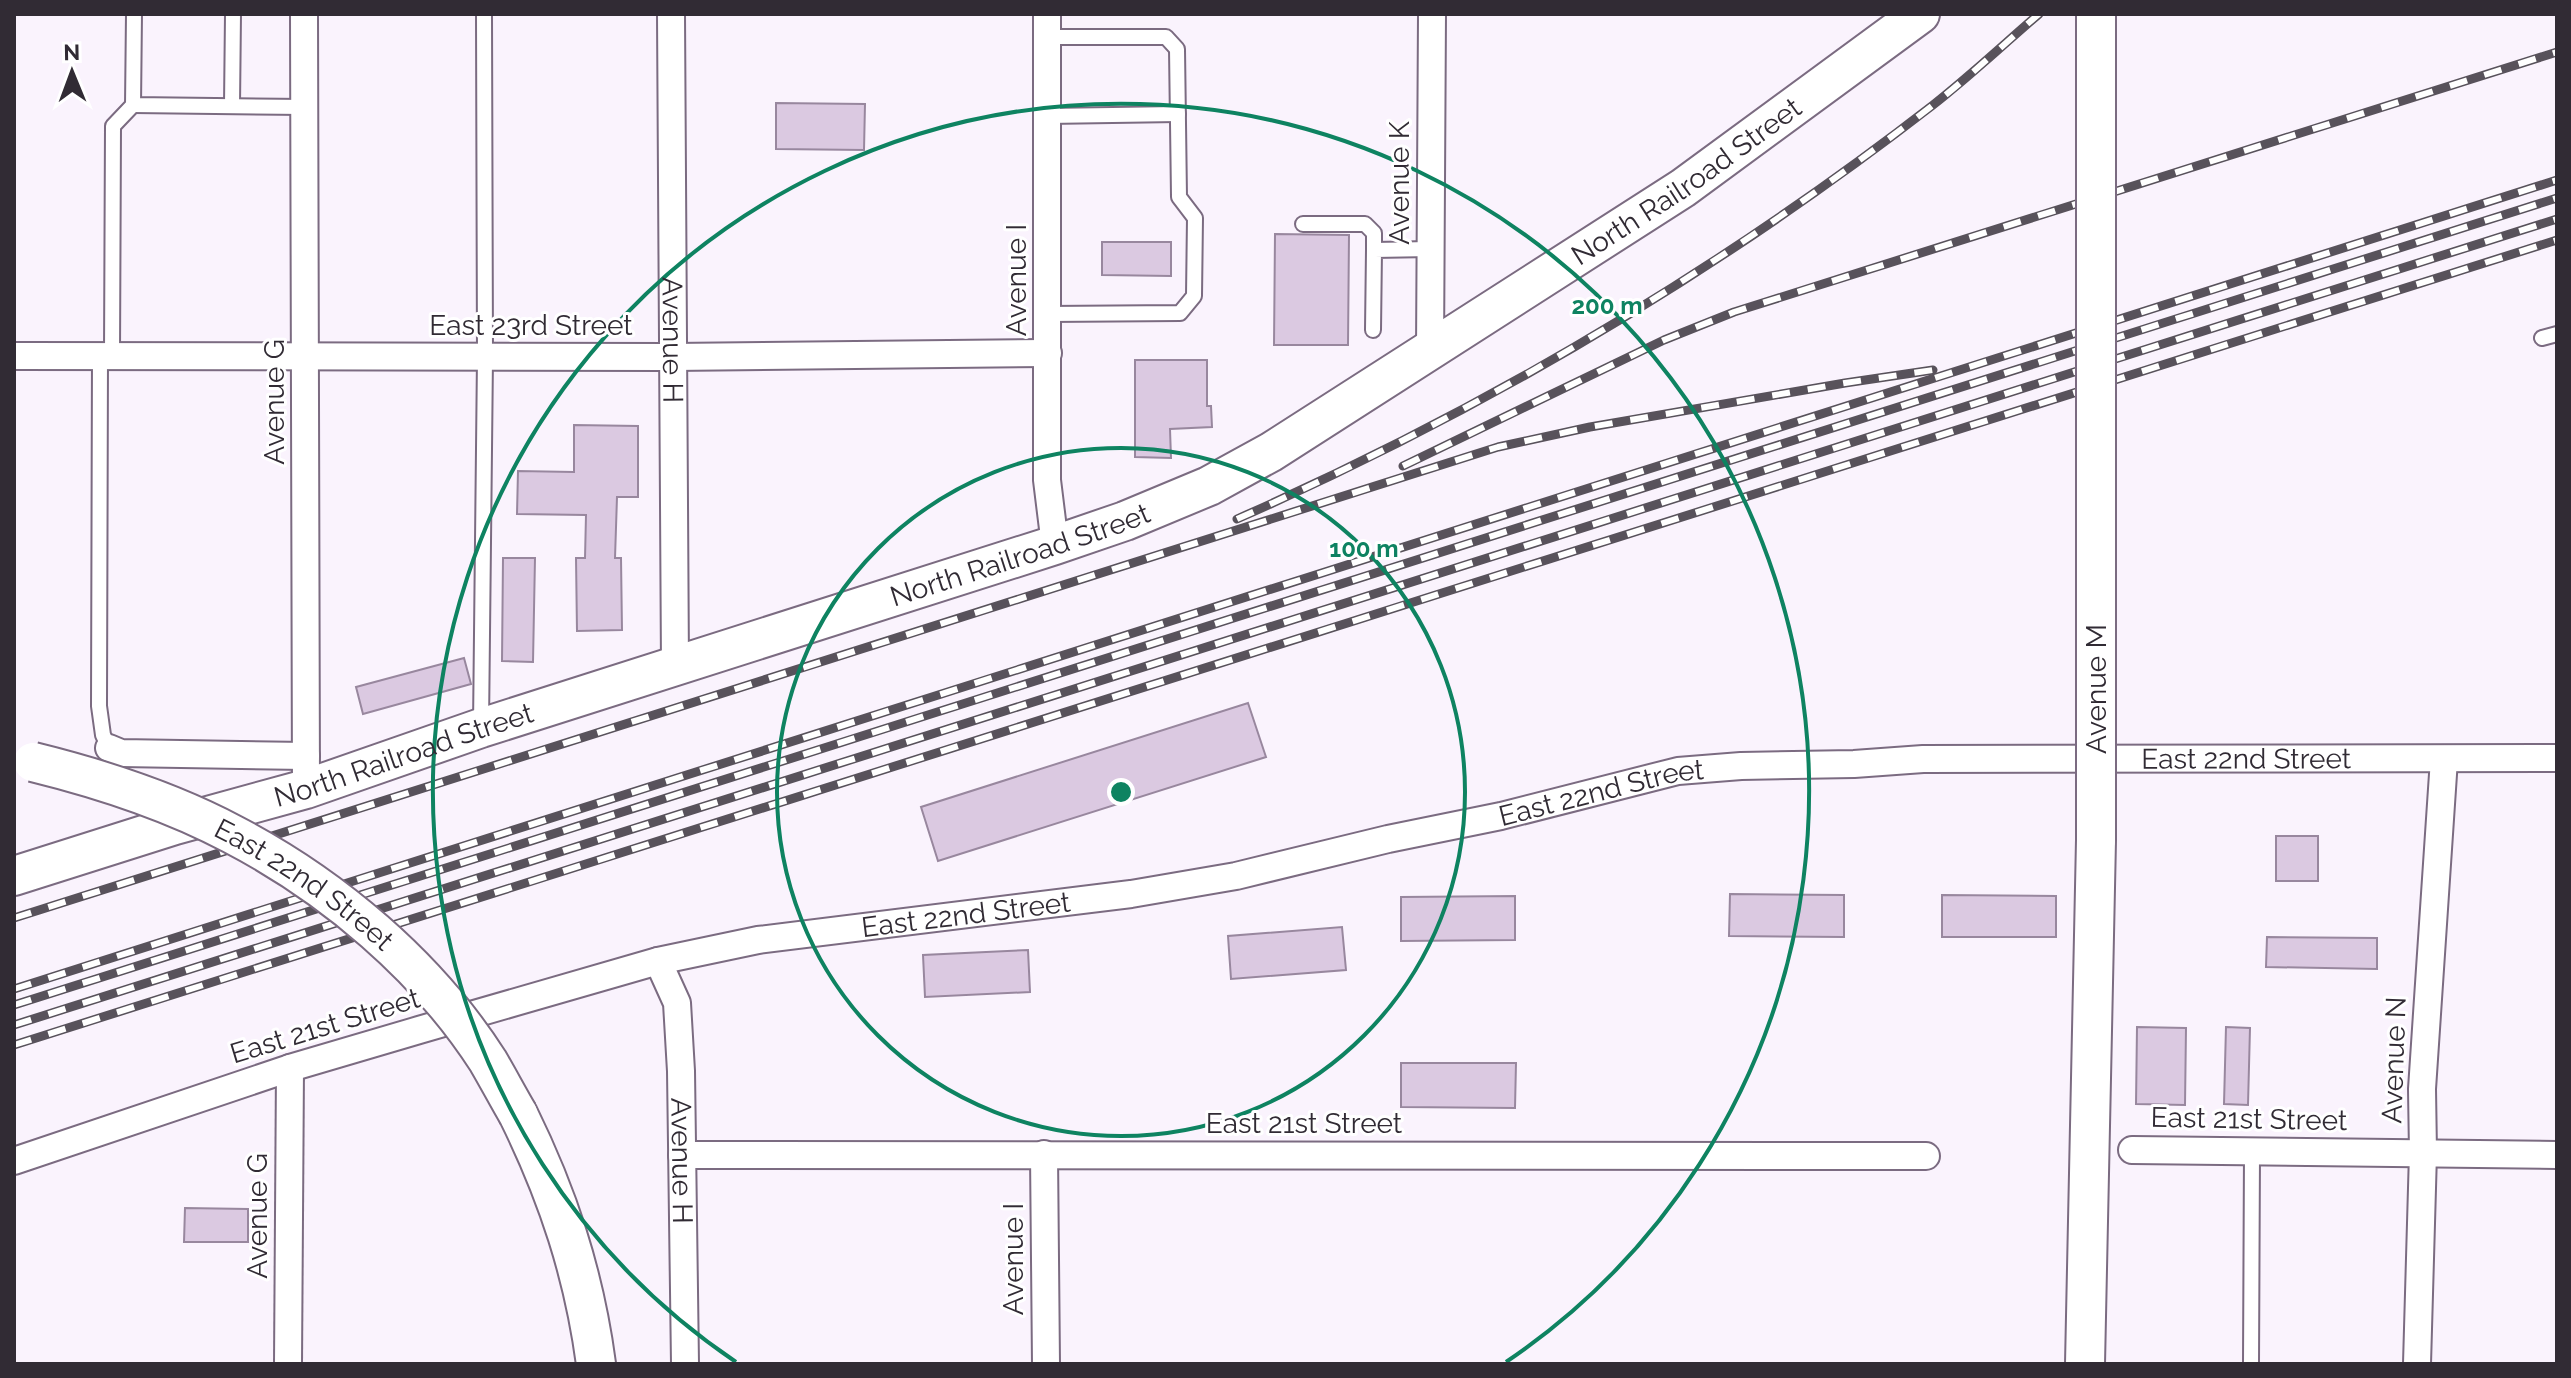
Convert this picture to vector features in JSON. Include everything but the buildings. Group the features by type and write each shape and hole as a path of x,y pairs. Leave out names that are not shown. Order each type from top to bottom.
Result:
{"main road":[{"name":"North Railroad Street","path":"14,876 175,825 306,772 481,728 1055,545 1125,521 1209,486 1271,452 1683,188 1920,14"},
{"name":"Avenue M","path":"2085,1364 2096,840 2096,14"},
{"name":"East 22nd Street","path":"24,760 82,774 182,810 268,854 322,891 398,954 431,989 487,1060 518,1114 545,1170 567,1229 580,1277 596,1364"}],"street":[{"name":"Avenue G","path":"304,14 306,772"},
{"name":"Avenue H","path":"671,14 675,667"},
{"name":"Avenue K","path":"1430,351 1432,14"},
{"name":"Avenue I","path":"1047,26 1047,480 1055,545"},
{"name":"East 23rd Street","path":"14,356 673,357 1048,353"},
{"path":"109,748 121,753 306,772"},
{"name":"East 22nd Street","path":"658,961 758,940 1131,894 1236,876 1388,839 1501,816 1678,771 1923,759 2557,758"},
{"name":"Avenue N","path":"2417,1364 2422,1089 2444,759"},
{"name":"Avenue H","path":"658,961 677,1003 681,1071 685,1364"},
{"name":"East 21st Street","path":"14,1161 290,1068 658,961"},
{"name":"Avenue G","path":"288,1364 290,1068"},
{"name":"East 21st Street","path":"2132,1150 2557,1155"},
{"name":"Avenue I","path":"1044,1154 1046,1364"},
{"name":"East 21st Street","path":"682,1155 1926,1156"}],"lane":[{"path":"109,748 103,735 99,706 113,126 133,105 134,14"},
{"path":"232,105 233,14"},
{"path":"481,728 485,357 484,14"},
{"path":"1047,26 1166,37 1177,49 1179,197 1195,218 1194,296 1180,313 1048,314"},
{"path":"133,105 305,107"},
{"path":"1047,116 1178,114"},
{"path":"1303,224 1365,224 1374,233 1373,330"},
{"path":"1374,250 1431,249"},
{"path":"2542,338 2557,334"},
{"path":"2251,1364 2252,1153"}],"railway":[{"path":"1237,519 1329,477 1510,384 1684,280 1852,166 1947,94 2039,14"},
{"path":"1403,466 1664,340 1734,312 2557,52"},
{"path":"14,989 2557,180"},
{"path":"14,1005 2557,198"},
{"path":"14,1025 2557,219"},
{"path":"14,1045 2557,240"},
{"path":"14,918 1498,447 1590,427 1933,370"}]}
